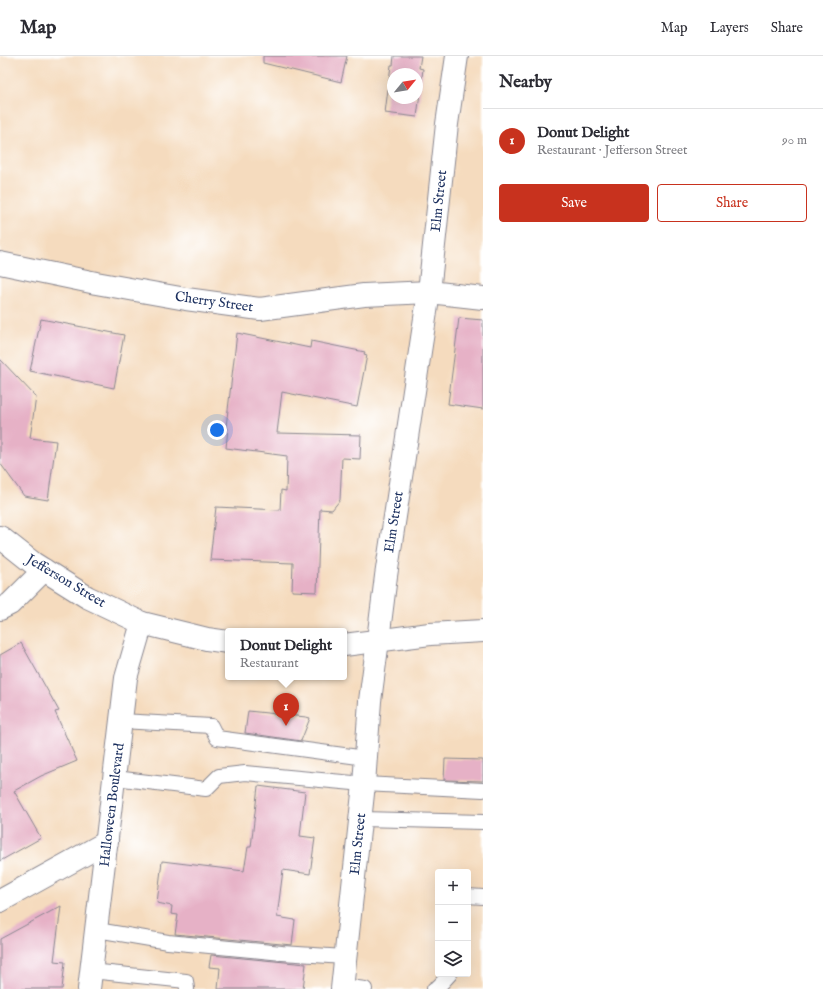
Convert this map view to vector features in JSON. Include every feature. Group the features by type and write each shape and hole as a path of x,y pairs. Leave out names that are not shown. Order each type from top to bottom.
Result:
{"street":[{"name":"Elm Street","path":"342,988 361,819 370,701 429,292 447,124 457,56"},
{"name":"Cherry Street","path":"0,263 178,298 260,309 364,295 429,292 483,298"},
{"name":"Jefferson Street","path":"0,539 33,563 87,597 142,623 207,639 225,642"},
{"path":"0,609 10,604 44,570"},
{"name":"Halloween Boulevard","path":"90,980 108,842 126,678 142,623"},
{"path":"347,645 430,634 483,631"},
{"path":"0,901 108,842"}],"lane":[{"path":"121,721 211,726 217,738 366,758"},
{"path":"115,778 206,788 219,776 245,773 364,784 483,790"},
{"path":"361,819 483,822"},
{"path":"471,896 483,897"},
{"path":"97,930 168,942 282,953 345,957"},
{"path":"434,989 438,988 447,977"},
{"path":"90,980 186,981 187,989"},
{"path":"342,988 365,989"}],"building":[{"path":"263,56 347,56 341,82 263,63"},
{"path":"394,56 421,56 419,68 391,68 391,65 393,65"},
{"path":"387,97 387,104 419,104 417,117 385,113"},
{"path":"459,318 483,320 483,409 448,404"},
{"path":"41,319 124,335 114,388 30,371"},
{"path":"237,333 310,348 311,341 365,352 364,354 367,355 357,407 282,392 277,433 361,435 360,459 342,458 340,500 332,510 320,509 317,592 292,591 293,563 210,560 216,507 280,510 281,490 286,491 287,456 226,448 228,428 226,427"},
{"path":"0,359 36,397 30,438 56,441 48,500 24,496 0,463"},
{"path":"21,643 59,711 55,712 77,761 41,776 14,791 41,838 0,861 0,655"},
{"path":"248,711 310,718 301,741 245,733"},
{"path":"445,759 483,760 483,781 444,780"},
{"path":"258,786 305,792 300,836 315,838 310,874 283,870 277,917 295,920 292,945 175,934 178,915 171,914 172,906 157,903 162,861 244,871 248,847 251,847"},
{"path":"61,906 54,961 65,962 62,989 0,989 0,939"},
{"path":"211,955 306,964 303,989 218,989 220,968 209,967"}],"place":[{"name":"Donut Delight","path":"286,726"}]}
